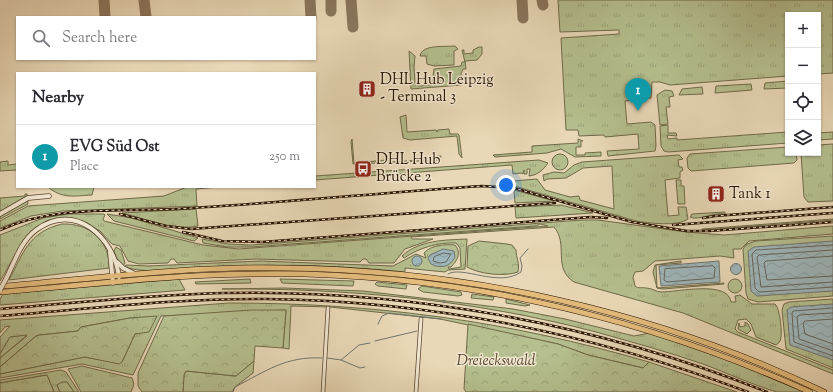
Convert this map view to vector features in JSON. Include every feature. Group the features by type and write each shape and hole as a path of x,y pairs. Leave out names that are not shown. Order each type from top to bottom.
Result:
{"main road":[{"path":"6,286 119,275 243,268 365,271 433,278 490,286 621,322 697,346 772,375 810,392"},
{"path":"1,291 252,274 366,277 461,288 556,303 622,316 699,341 773,369 824,392"}],"street":[{"path":"0,214 28,198 49,196"},
{"path":"1,291 29,237 44,225 52,222 70,220 88,226 103,237 116,262 120,282"},
{"path":"110,248 113,283"},
{"path":"116,262 122,268 135,274"},
{"path":"322,392 328,308"},
{"path":"416,392 421,319"}],"green space":[{"path":"558,0 833,0 833,73 821,74 821,12 785,12 785,76 670,85 660,82 652,82 651,98 625,101 627,124 651,122 655,125 655,151 608,156 607,151 639,149 638,134 605,137 604,135 579,136 578,130 566,130 561,38 619,34 619,30 560,32"},
{"path":"455,46 458,49 454,51 454,65 434,66 427,64 426,56 420,56 422,52 429,48"},
{"path":"482,47 482,54 477,60 465,61 466,69 463,69 461,74 461,85 411,89 409,51 415,56 415,83 418,86 432,85 434,69 461,66 462,62 465,62 462,50 464,50 464,54 473,53 473,50"},
{"path":"785,81 785,88 764,89 765,83"},
{"path":"751,84 752,90 715,93 716,86"},
{"path":"702,87 703,94 679,95 682,89"},
{"path":"665,90 672,91 674,96 669,97 670,107 666,107 668,124 660,125 657,95"},
{"path":"406,115 407,132 436,130 437,132 438,130 449,129 450,134 458,134 462,158 459,154 457,136 410,140 403,138 400,117"},
{"path":"668,125 668,133 676,133 677,136 667,135 668,139 677,138 677,140 785,132 785,143 668,152 664,151 661,146 660,126"},
{"path":"833,132 833,139 821,140 821,133"},
{"path":"352,139 354,163 386,160 392,162 420,160 426,157 441,156 440,160 353,164"},
{"path":"578,139 583,141 581,141 581,147 576,147 576,155 601,152 601,156 575,157 561,149 547,153 495,157 493,155 532,152 532,146 578,143"},
{"path":"833,144 833,201 808,202 804,197 801,156 821,156 821,145"},
{"path":"785,147 785,156 796,156 797,160 794,163 691,171 688,168 687,158 690,154"},
{"path":"560,154 567,159 568,162 563,169 560,170 553,165 552,162 557,155"},
{"path":"679,155 683,159 678,160 679,167 682,167 683,170 680,172 680,178 665,180 668,216 679,215 678,207 686,207 688,219 677,223 663,224 636,221 514,186 513,181 537,179 545,190 570,197 579,196 580,200 614,209 612,166 583,168 566,178 547,179 544,181 543,175 554,172 564,173 574,165 582,162"},
{"path":"539,160 548,163 540,172 529,176 530,169 527,169 527,174 524,174 524,170 523,174 513,174 512,165 316,180 316,176"},
{"path":"8,161 8,165 16,164 16,170 0,171 0,162"},
{"path":"676,180 681,180 681,186 684,186 685,204 678,204"},
{"path":"49,188 94,188 92,195 68,196 53,191"},
{"path":"184,188 207,188 196,189 197,206 62,211 31,216 0,228 0,221 28,206 164,196"},
{"path":"514,190 554,201 515,203"},
{"path":"25,194 27,194 28,204 0,219 0,198 25,196"},
{"path":"561,205 593,213 516,218 515,207"},
{"path":"196,209 198,226 189,227 160,224 122,213"},
{"path":"725,212 725,214 716,214 697,218 690,217 692,214"},
{"path":"68,214 104,214 104,221 203,245 239,249 548,226 540,224 536,226 251,247 227,247 203,243 202,239 228,244 251,245 582,220 598,220 686,232 724,235 833,226 833,234 749,241 741,249 733,249 734,258 720,256 655,261 643,271 635,272 633,277 636,287 648,288 659,292 690,289 712,289 721,291 728,295 731,302 736,302 735,296 740,295 752,304 775,304 780,316 781,328 781,338 779,343 776,345 756,337 751,324 746,319 738,320 735,329 738,332 833,370 833,374 683,313 574,282 567,276 564,270 560,241 554,227 411,237 412,239 433,239 405,249 394,263 369,263 366,259 363,259 360,262 256,259 177,263 174,259 171,259 168,263 139,264 128,261 120,246 112,244 100,231 83,221 68,218 52,220 36,227 25,238 0,281 0,235 43,218"},
{"path":"107,214 132,218 198,238 194,241 114,221"},
{"path":"833,220 702,230 702,229"},
{"path":"62,224 72,224 89,230 96,235 106,249 109,268 9,280 23,253 34,238 41,232"},
{"path":"833,236 833,296 758,302 748,299 746,293 743,249 747,244 756,241"},
{"path":"467,239 465,269 448,270 445,272 405,268 405,272 298,265 222,266 164,271 136,270 125,267 126,265 148,266 260,261 393,266 416,254 426,258 424,253 430,248 443,245 455,245 458,251 458,257 451,267 448,267 449,269 461,267 460,248 456,243 436,245 416,251 404,258 402,256 424,244"},
{"path":"479,241 512,245 516,250 519,266 518,272 512,274 492,274 467,267 468,246"},
{"path":"116,247 121,250 125,263 123,266 118,261 114,251"},
{"path":"681,261 681,263 656,265 657,288 653,272 655,265"},
{"path":"179,279 185,290 0,305 0,299 3,294"},
{"path":"250,279 251,283 196,284 195,282"},
{"path":"280,279 354,281 353,286 282,283"},
{"path":"732,279 738,279 742,283 742,289 738,293 732,293 728,289 728,283"},
{"path":"377,282 407,285 406,289 378,286 375,284"},
{"path":"724,283 663,289 657,288"},
{"path":"422,286 461,292 462,295 458,296 423,292 418,289"},
{"path":"284,288 363,291 513,309 565,319 634,336 650,333 728,360 804,392 777,392 703,364 650,347 596,332 504,312 457,304 364,294 269,289 222,289"},
{"path":"472,294 494,297 493,300 471,298"},
{"path":"506,299 530,305 525,306 506,303"},
{"path":"833,299 833,368 786,349 782,310 784,304 789,302"},
{"path":"229,303 337,306 441,317 545,335 649,362 643,368 588,355 558,344 440,319 330,307 291,306 289,349 283,348 286,310 161,316 133,375 82,364 0,378 0,374 84,357 119,363 122,362 135,334 157,317 130,318 81,327 78,331 36,336 0,367 0,358 27,336 10,337 0,354 0,337 10,326 5,327 0,333 0,320"},
{"path":"251,310 286,310 283,348 255,346 254,361 236,376 186,371 184,375 183,392 142,392 138,386 138,373 164,316"},
{"path":"157,316 149,332 135,334 122,362 119,364 85,357 0,374 0,367 36,336 78,331 81,327 130,318"},
{"path":"745,322 751,330 747,334 738,329 739,323 740,327 745,326"},
{"name":"Dreieckswald","path":"468,324 558,344 588,355 643,368 649,362 737,392 466,392 464,389"},
{"path":"27,335 0,358 0,354 10,337"},
{"path":"254,361 253,373 235,387 232,392 183,392 184,375 186,371 236,376"},
{"path":"82,366 132,378 134,384 131,392 81,392 68,369"},
{"path":"61,370 66,372 79,392 74,392 67,382 57,385 60,392 54,392 47,375 0,383 0,380"},
{"path":"47,375 54,392 0,392 0,383"},
{"path":"62,382 67,382 74,392 60,392 57,385"}],"water":[{"path":"833,241 833,291 757,296 751,291 748,251 754,247"},
{"path":"443,249 454,251 455,257 451,263 442,267 431,264 428,258 430,255"},
{"path":"417,256 422,261 417,266 412,261"},
{"path":"719,261 720,282 661,286 659,266"},
{"path":"734,264 738,264 740,265 740,273 734,274 731,271 731,267"},
{"path":"833,304 833,360 790,345 787,310 791,307"}],"waterway":[{"path":"448,274 462,272 502,278 512,276 521,272 522,266 520,258 528,249"},
{"path":"378,324 382,316 389,313 441,319"},
{"path":"375,341 417,331"},
{"path":"327,358 341,360 359,345 370,343"},
{"path":"233,392 235,387 267,370 287,362 298,359 322,358"},
{"path":"341,360 360,368 365,367"}],"taxiway":[{"path":"104,0 105,16"},
{"path":"144,0 146,16"},
{"path":"310,0 311,16"},
{"path":"331,0 331,11"},
{"path":"351,0 353,27"},
{"path":"522,0 523,18"},
{"path":"542,0 543,5"}],"railway":[{"path":"0,230 21,222 64,213 214,207 482,186 514,188 632,222 687,231 709,231 833,222"},
{"path":"120,214 166,226 191,229 555,203"},
{"path":"703,218 833,207"},
{"path":"673,225 833,213"},
{"path":"183,232 222,241 262,242 591,217 607,218"},
{"path":"0,309 139,297 223,293 292,293 362,297 431,304 500,315 568,329 635,347 702,368 767,392"},
{"path":"0,316 134,304 234,299 329,301 390,306 512,324 572,338 631,353 690,371 748,392"}],"place":[{"name":"DHL Hub Leipzig - Terminal 3","path":"367,89"},
{"name":"EVG Süd Ost","path":"638,111"},
{"name":"DHL Hub Brücke 2","path":"363,169"},
{"name":"Tank 1","path":"716,194"}]}
